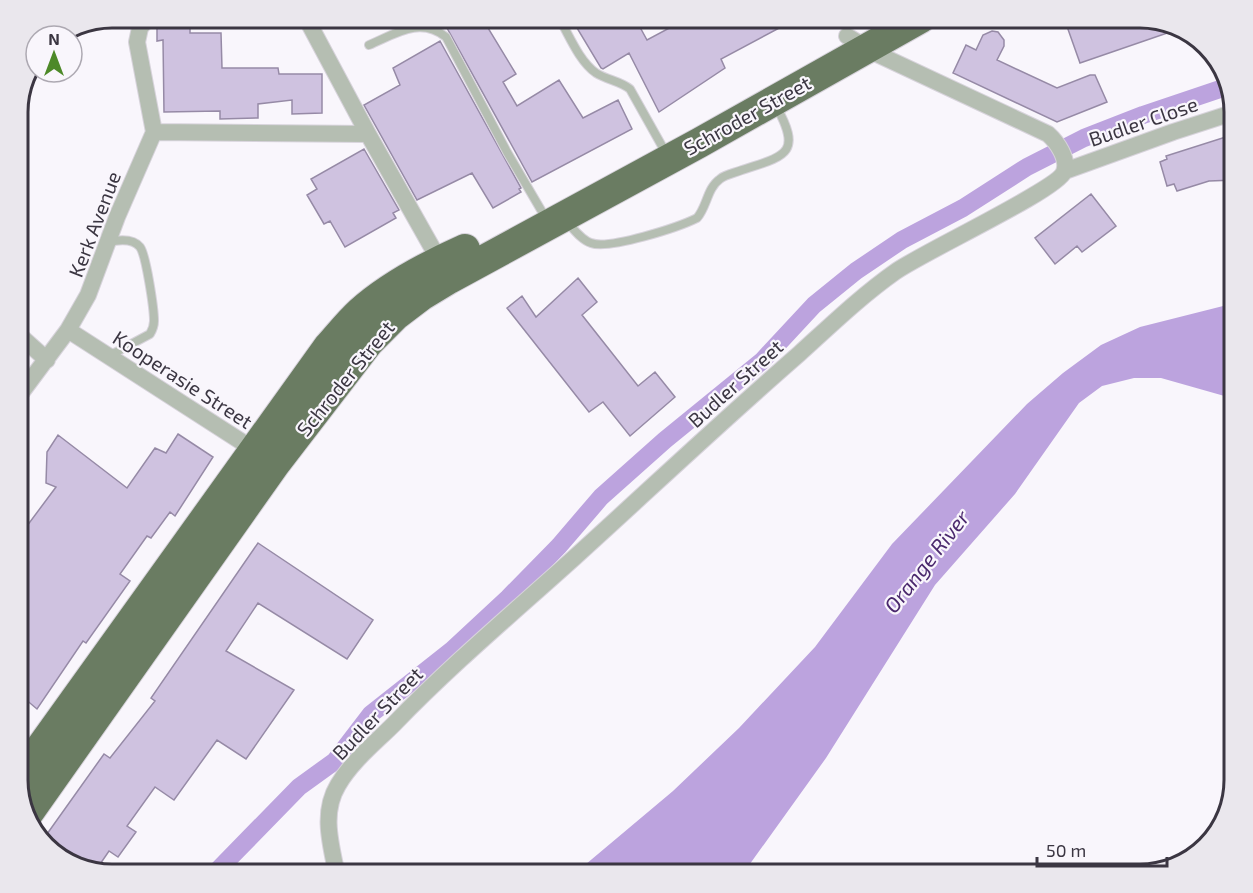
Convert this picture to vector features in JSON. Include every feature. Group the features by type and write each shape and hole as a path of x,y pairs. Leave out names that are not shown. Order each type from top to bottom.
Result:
{"highway":[{"name":"Schroder Street","path":"665,151 774,101 857,42 870,29"},
{"name":"Schroder Street","path":"29,765 265,457 382,328 421,296 444,270 665,151 857,42 892,29"},
{"name":"Schroder Street","path":"32,807 265,457"}],"street":[{"path":"140,29 137,42 154,132 368,134"},
{"path":"312,29 444,270"},
{"path":"857,42 1037,128 1053,139 1064,163"},
{"name":"Budler Close","path":"1064,163 1224,116"},
{"name":"Kerk Avenue","path":"29,383 68,330 88,295 154,132"},
{"name":"Budler Street","path":"335,864 330,842 329,809 338,784 363,754 438,679 591,543 732,412 884,280 917,257 1030,199 1057,181 1064,163"},
{"name":"Kooperasie Street","path":"68,330 265,457"},
{"path":"29,344 47,360"}],"lane":[{"path":"369,45 411,29"},
{"path":"434,29 446,37 507,152 552,213 584,240 591,243 605,245 620,243 691,221 701,213 719,179 775,160 786,152 789,145 788,127 774,101"},
{"path":"565,29 584,61 593,70 630,89 665,151"},
{"path":"108,242 134,242 141,249 154,322 150,334 110,356"}],"water":[{"name":"Orange River","path":"1224,306 1224,396 1161,378 1134,378 1102,386 1079,403 1015,494 935,585 826,758 750,864 586,864 673,791 739,728 815,647 892,544 1027,404 1101,345 1140,327"}],"building":[{"path":"157,29 190,29 190,33 221,33 222,68 278,68 279,74 322,74 322,113 292,114 292,100 258,104 258,118 220,119 220,111 164,112 163,40 157,41"},
{"path":"448,29 489,29 516,74 503,82 517,106 559,80 583,118 618,100 632,129 532,182"},
{"path":"578,29 641,29 647,40 668,29 777,29 721,59 725,68 659,112 629,53 603,69"},
{"path":"1068,29 1152,29 1168,33 1080,63"},
{"path":"992,31 998,32 1004,40 1004,46 997,60 1057,88 1095,75 1107,102 1057,122 953,73 966,45 976,50 983,35"},
{"path":"440,41 521,188 519,189 521,192 493,208 472,173 417,200 364,105 400,85 393,68"},
{"path":"1224,138 1224,180 1209,181 1177,191 1174,184 1167,186 1160,162 1167,159 1166,156"},
{"path":"364,149 399,210 393,213 396,218 345,247 330,221 324,224 307,195 317,189 311,179"},
{"path":"1091,194 1116,226 1082,252 1077,246 1055,264 1035,238"},
{"path":"578,278 597,302 582,315 638,386 655,372 675,397 630,436 603,402 589,412 507,308 522,296 536,317"},
{"path":"178,434 213,457 175,516 170,512 151,538 147,536 120,574 130,581 86,643 83,641 37,709 29,702 29,523 56,487 46,483 47,452 58,435 127,488 155,448 166,453"},
{"path":"258,543 373,620 347,659 258,603 226,651 294,690 246,759 217,740 174,800 155,787 127,826 136,832 118,857 109,851 101,863 85,860 61,847 47,834 104,754 110,758 155,701 151,698"}],"waterway":[{"path":"224,864 299,787 335,761 371,714 452,650 508,598 559,546 601,497 665,440 762,361 814,305 856,271 902,240 963,208 1027,167 1084,138 1221,89"}]}
